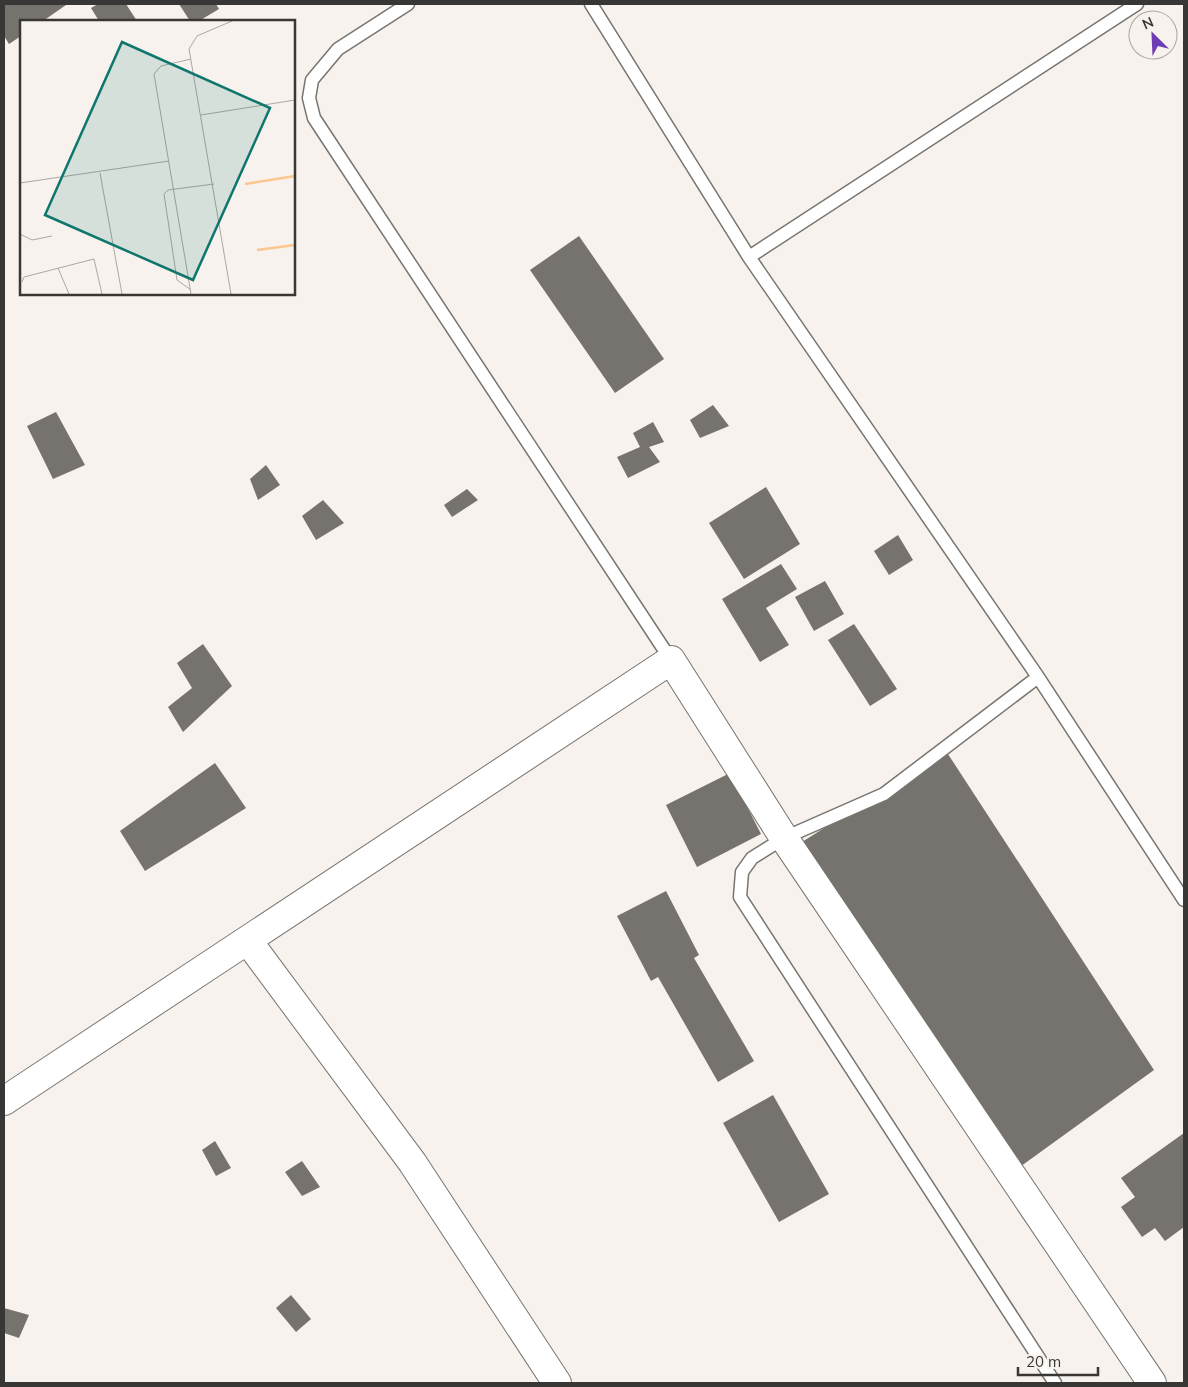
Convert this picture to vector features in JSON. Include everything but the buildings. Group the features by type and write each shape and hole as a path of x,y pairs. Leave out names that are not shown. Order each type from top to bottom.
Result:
{"street":[{"path":"4,1101 671,660 784,838 1152,1383"},
{"path":"248,941 412,1162 557,1383"}],"lane":[{"path":"408,4 338,49 312,80 309,98 314,118 671,660"},
{"path":"591,4 749,257 1038,677 1184,900"},
{"path":"749,257 1137,4"},
{"path":"1038,677 884,794 784,838 752,858 742,872 740,897 1054,1383"}]}
